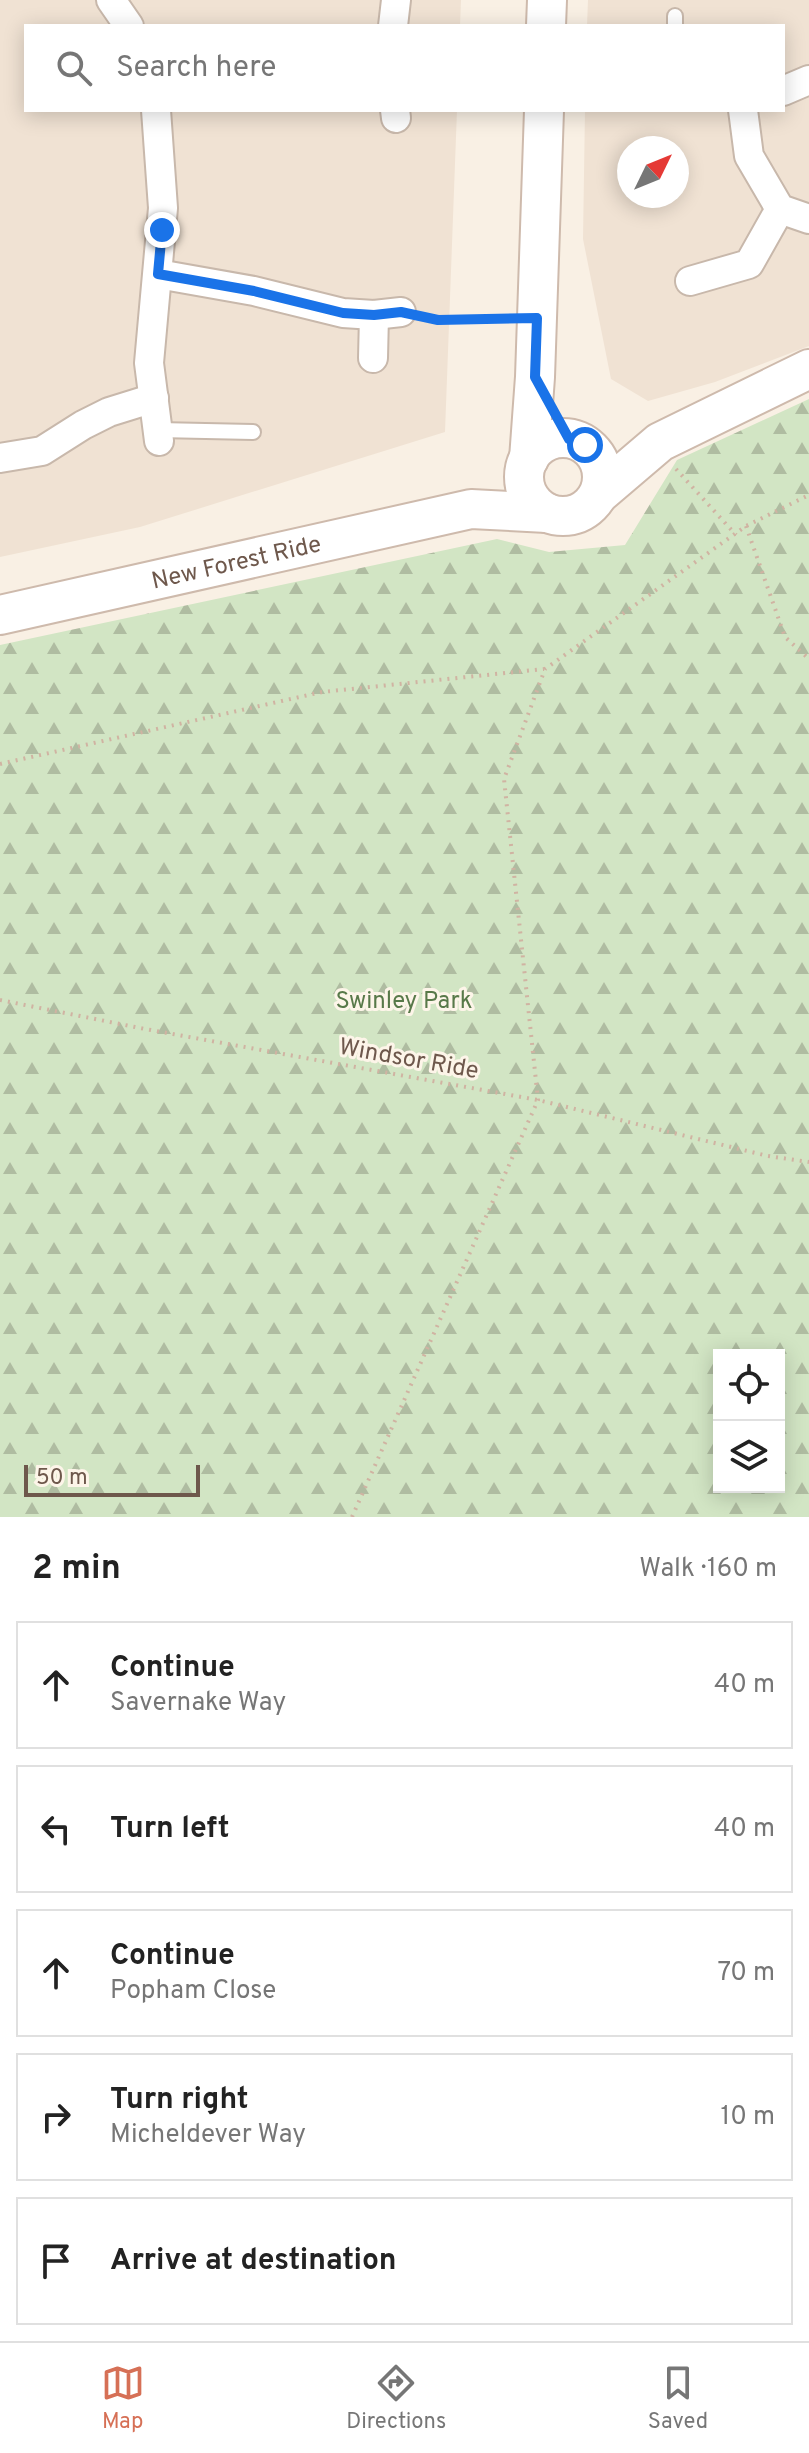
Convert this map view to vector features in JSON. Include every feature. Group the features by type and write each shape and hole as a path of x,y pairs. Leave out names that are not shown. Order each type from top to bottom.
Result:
{"main road":[{"path":"546,24 547,0"},
{"path":"544,112 535,377 528,462 524,475 530,497 547,513"},
{"name":"New Forest Ride","path":"0,615 471,509 571,516 583,512 599,494 660,442 809,369"},
{"path":"535,377 571,439 585,445 595,455 601,467 599,494"},
{"name":"New Forest Ride","path":"471,509 528,462 536,449 546,442 571,439 660,442"}],"street":[{"path":"111,0 128,24"},
{"path":"393,24 396,0"},
{"path":"785,90 809,80"},
{"path":"156,112 163,208 149,363 159,436"},
{"path":"743,112 749,156 780,209 809,219"},
{"path":"690,281 749,264 780,209"},
{"path":"158,274 254,291 343,313 388,313 373,358"},
{"path":"0,458 42,451 109,412 154,398"}],"lane":[{"path":"159,436 253,432"}],"path":[{"path":"388,313 438,320 537,318"},
{"path":"660,442 674,467 736,535"},
{"path":"0,764 322,692 545,669 746,526 809,495"},
{"path":"746,526 785,637 809,659"},
{"path":"352,1517 538,1100 504,779 545,669"},
{"name":"Windsor Ride","path":"0,1000 538,1100 768,1156 809,1162"}],"shaded area":[{"path":"0,0 461,0 460,24 24,24 24,112 457,112 445,432 140,527 0,557"},
{"path":"588,0 809,0 809,346 715,382 648,401 611,379 583,239 585,112 785,112 785,24 587,24"}],"green space":[{"name":"Swinley Park","path":"809,399 809,1517 0,1517 0,645 497,539 549,552 625,545 677,460"}],"route":[{"path":"162,230 158,274 254,291 343,313 374,315 401,312 438,320 537,318 535,377 569,439 585,445"}]}
